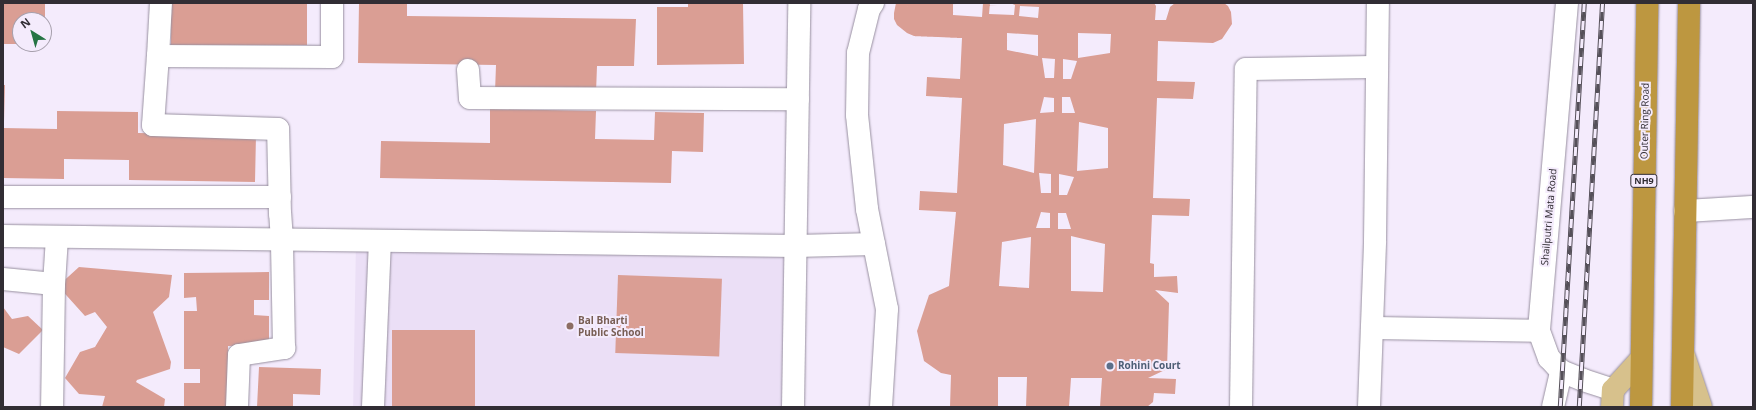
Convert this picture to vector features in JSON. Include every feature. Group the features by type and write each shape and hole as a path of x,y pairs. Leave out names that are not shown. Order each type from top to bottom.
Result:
{"highway":[{"name":"Outer Ring Road","path":"1641,359 1647,3"},
{"path":"1682,407 1689,3"},
{"name":"NH9","path":"1641,359 1641,407"}],"main road":[{"path":"1683,353 1701,407"},
{"path":"1612,398 1641,359"}],"street":[{"path":"160,3 153,124 278,129 284,348 240,355 237,407"},
{"path":"158,56 332,57 332,3"},
{"path":"793,407 799,3"},
{"path":"873,3 869,9 858,53 857,115 867,209 887,308 881,407"},
{"path":"1369,407 1375,241 1378,3"},
{"name":"Shailputri Mata Road","path":"1567,3 1539,331 1549,358 1561,371 1582,380 1612,398"},
{"path":"1241,407 1246,69 1377,67"},
{"path":"468,70 470,98 798,99"},
{"path":"3,197 280,197"},
{"path":"1685,211 1753,207"},
{"path":"3,236 796,246 874,244"},
{"path":"52,407 54,284 57,237"},
{"path":"373,407 380,241"},
{"path":"3,279 54,284"},
{"path":"1372,328 1539,331"},
{"path":"1553,407 1561,371"}],"shaded area":[{"name":"Bal Bharti Public School","path":"356,241 796,249 793,407 353,407"}],"building":[{"path":"3,3 45,3 45,12 12,12 12,44 3,44"},
{"path":"171,3 307,3 307,45 171,45"},
{"path":"359,3 407,3 407,16 636,19 634,66 597,66 596,93 495,92 496,65 358,63"},
{"path":"688,3 743,3 744,64 657,65 657,7 688,7"},
{"path":"896,3 953,3 953,15 982,17 983,3 990,3 989,14 1014,15 1015,5 1010,3 1154,3 1156,6 1155,20 1166,20 1170,7 1175,3 1224,3 1228,6 1231,12 1232,24 1222,39 1213,43 1158,41 1157,81 1195,82 1193,99 1157,98 1153,198 1190,199 1189,216 1152,215 1150,263 1154,264 1154,277 1177,276 1178,293 1155,290 1169,303 1167,369 1148,378 1176,379 1175,394 1154,393 1153,402 1147,407 1100,407 1102,378 1071,378 1069,407 1026,407 1027,377 998,377 998,407 950,407 951,375 941,373 924,361 917,331 929,295 949,286 956,212 919,210 920,191 957,193 962,98 926,96 927,77 960,79 962,38 914,36 907,33 897,25 894,19","holes":["1020,6 1039,7 1038,18 1019,16","1007,33 1038,35 1038,56 1007,50","1078,33 1111,34 1110,53 1078,58","1042,58 1055,59 1054,78 1045,78","1063,59 1077,61 1071,79 1063,79","1044,97 1054,98 1054,112 1040,113","1062,97 1070,97 1075,113 1062,113","1036,119 1034,173 1003,165 1004,124","1079,122 1108,128 1108,168 1077,171","1039,173 1051,174 1051,193 1041,193","1059,174 1074,177 1067,195 1059,195","1041,212 1050,213 1050,228 1036,228","1058,213 1066,213 1071,229 1058,229","1071,236 1105,244 1103,292 1071,291","1031,237 1029,288 999,286 1002,242"]},
{"path":"3,85 5,85 4,122 3,122"},
{"path":"490,109 596,111 595,139 654,140 655,112 704,113 703,152 672,151 671,183 380,178 381,141 490,143"},
{"path":"57,111 138,112 138,133 256,135 255,182 129,180 129,160 64,159 64,179 3,178 3,128 57,129"},
{"path":"79,267 172,275 169,297 153,312 171,362 170,369 137,380 136,382 165,399 164,407 102,407 105,396 79,394 65,378 80,352 95,347 107,327 95,312 85,316 58,286"},
{"path":"269,272 269,300 254,300 254,315 269,316 269,345 228,346 228,407 184,407 184,383 200,383 200,369 184,369 184,311 197,311 196,297 184,298 184,273"},
{"path":"618,275 722,279 719,357 615,353"},
{"path":"3,307 12,319 28,316 43,330 19,354 3,347"},
{"path":"392,330 475,330 475,407 392,407"},
{"path":"259,367 321,369 320,395 293,394 293,407 257,407"}],"railway":[{"path":"1560,407 1584,3"},
{"path":"1579,407 1602,3"}],"place":[{"name":"Bal Bharti Public School","path":"570,326"},
{"name":"Rohini Court","path":"1110,366"}]}
